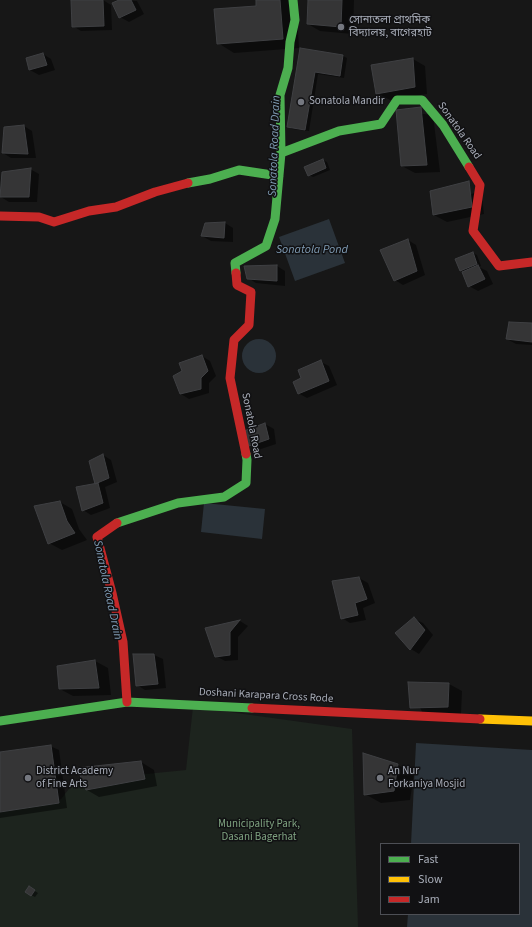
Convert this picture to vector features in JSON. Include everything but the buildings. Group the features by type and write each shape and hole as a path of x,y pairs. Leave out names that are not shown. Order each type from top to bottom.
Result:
{"street":[{"name":"Sonatola Road","path":"127,702 123,642 97,537 114,524 178,503 224,497 246,483 247,460 230,378 234,340 249,325 252,292 237,285 235,263 266,246 276,219 281,152 280,95 288,68 290,42 295,20 293,0"},
{"name":"Sonatola Road","path":"281,152 339,131 381,124 397,100 422,100 442,125 480,185 473,231 499,266 532,262"},
{"path":"0,216 40,217 54,222 89,211 116,207 155,192 183,184 210,179 239,170 279,176"},
{"name":"Doshani Karapara Cross Rode","path":"0,721 127,702 532,721"}],"green space":[{"name":"Municipality Park, Dasani Bagerhat","path":"193,707 352,729 358,927 0,927 0,807 61,799 75,781 186,770"}],"water":[{"name":"Sonatola Pond","path":"329,219 345,263 295,281 279,237"},
{"path":"259,339 265,340 271,344 275,350 275,362 271,368 265,372 259,373 253,372 247,368 243,362 242,356 243,350 247,344 253,340"},
{"path":"204,503 265,509 262,539 201,532"},
{"path":"416,743 532,750 532,927 407,927 408,915 520,915 520,843 411,843"}],"traffic: fast":[{"path":"236,273 235,263 266,246 275,219 281,153 280,95 288,68 290,42 295,20 293,0"},
{"path":"281,153 339,131 381,124 397,100 422,100 443,125 469,167"},
{"path":"188,183 210,179 239,170 279,176"},
{"path":"117,523 178,503 224,497 246,483 246,454"},
{"path":"0,721 127,702 252,708"}],"traffic: slow":[{"path":"480,719 532,721"}],"traffic: jam":[{"path":"469,167 480,185 473,231 499,266 532,262"},
{"path":"0,216 39,217 54,222 89,211 116,207 155,192 188,183"},
{"path":"236,273 237,285 251,292 249,325 234,340 230,378 246,454"},
{"path":"117,523 97,537 123,642 127,702"},
{"path":"252,708 480,719"}],"place":[{"name":"সোনাতলা প্রাথমিক বিদ্যালয়, বাগেরহাট","path":"341,27"},
{"name":"Sonatola Mandir","path":"301,102"},
{"name":"District Academy of Fine Arts","path":"28,778"},
{"name":"An Nur Forkaniya Mosjid","path":"380,778"}],"water label":[{"name":"Sonatola Road Drain","path":"275,146"},
{"name":"Sonatola Road Drain","path":"107,590"}]}
